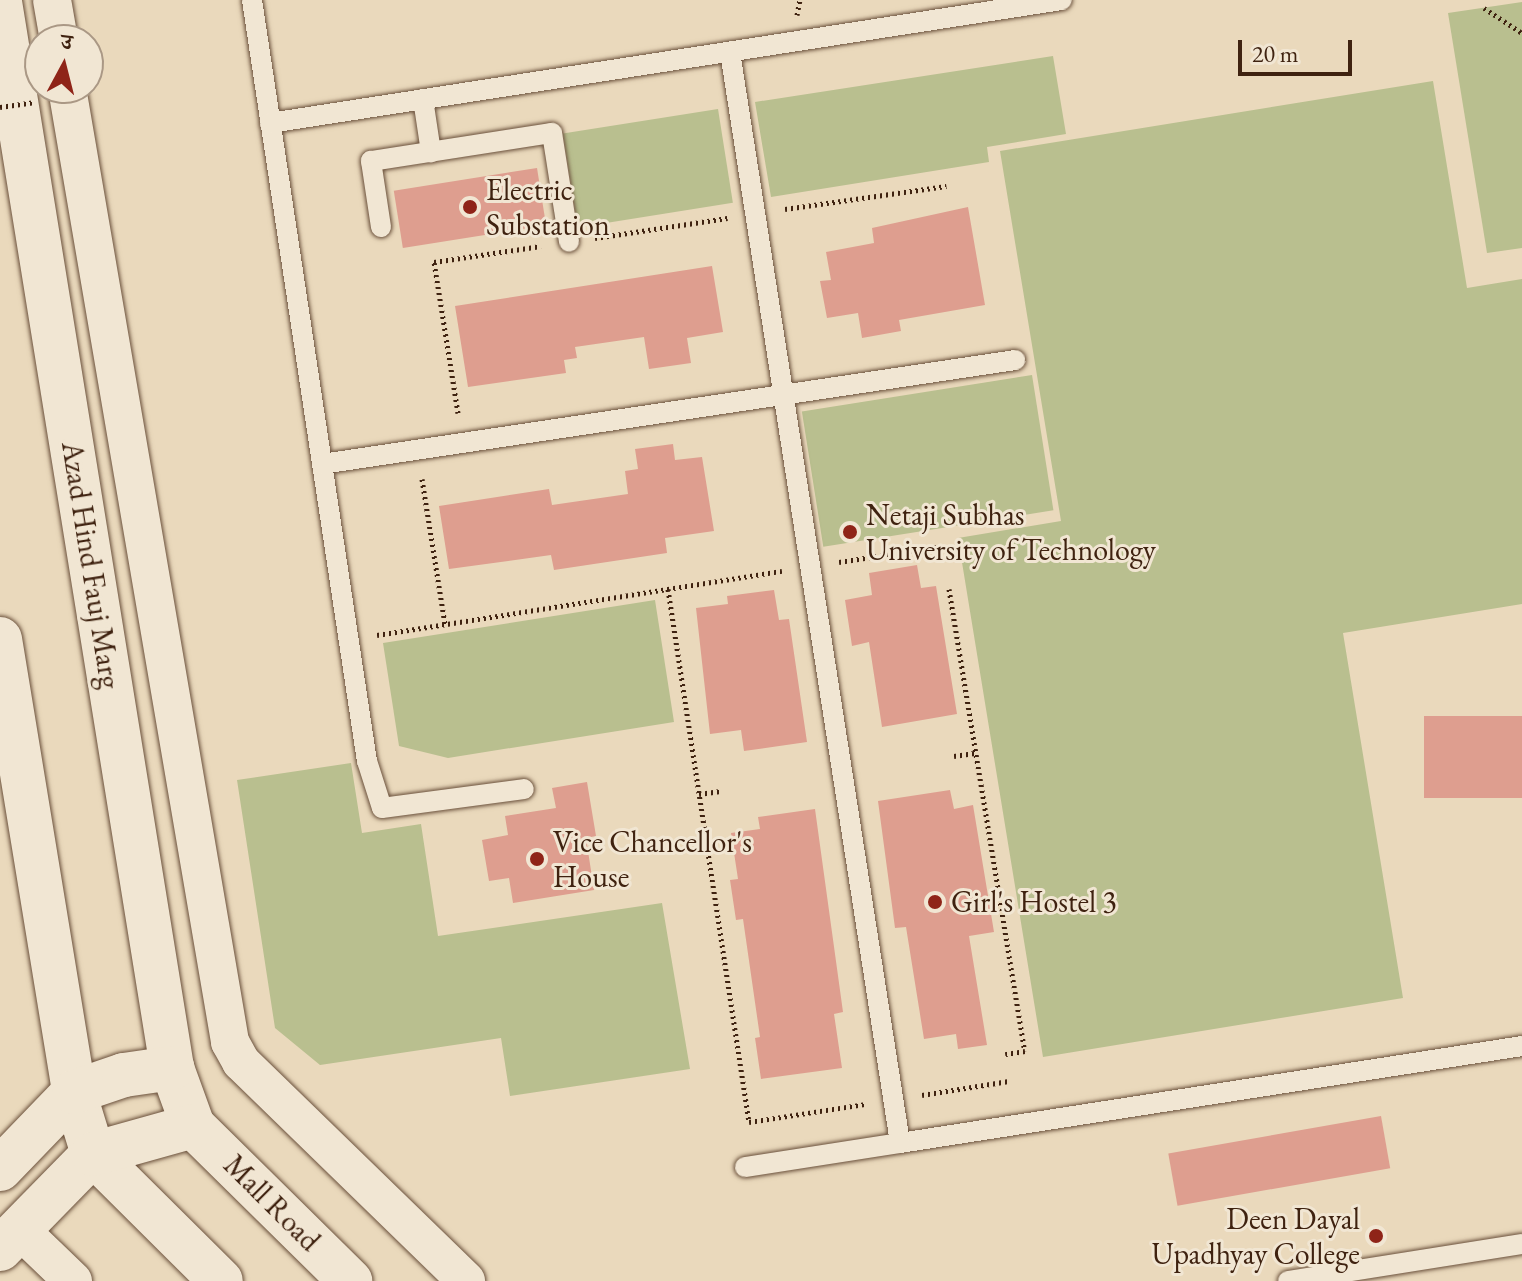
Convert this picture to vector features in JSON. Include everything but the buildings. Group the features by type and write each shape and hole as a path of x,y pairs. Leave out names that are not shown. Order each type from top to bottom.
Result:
{"main road":[{"name":"Azad Hind Fauj Marg","path":"0,2 172,1068 193,1126"},
{"path":"0,639 74,1092 93,1154 221,1281"},
{"path":"0,1169 74,1092 124,1075 172,1068"},
{"path":"9,1239 93,1154 193,1126"},
{"name":"Mall Road","path":"193,1126 350,1281"}],"street":[{"path":"52,0 56,24"},
{"path":"52,104 230,1042 241,1062 466,1281"},
{"path":"9,1239 73,1281"}],"lane":[{"path":"252,0 367,761 382,808 524,789"},
{"path":"270,123 1062,0"},
{"path":"730,52 900,1143"},
{"path":"423,99 431,152"},
{"path":"381,227 371,161 552,133 569,242"},
{"path":"322,464 1015,360"},
{"path":"745,1167 1522,1046"},
{"path":"1288,1281 1522,1244"}],"path":[{"path":"1484,8 1522,33"},
{"path":"0,107 24,101"},
{"path":"463,443 434,262 946,186"},
{"path":"417,450 445,624"},
{"path":"349,640 942,546"},
{"path":"668,589 749,1122"},
{"path":"949,589 1025,1051 1005,1054"},
{"path":"954,756 975,753"},
{"path":"699,794 721,791"}],"green space":[{"path":"1522,2 1522,248 1487,253 1448,13"},
{"path":"1053,56 1066,134 987,147 989,162 771,197 755,102"},
{"path":"1433,81 1467,288 1522,279 1522,604 1343,633 1403,998 1043,1057 958,538 1061,521 1000,151"},
{"path":"718,109 733,203 578,227 563,134"},
{"path":"1032,375 1053,510 823,547 802,411"},
{"path":"655,600 674,722 448,758 399,746 383,643"},
{"path":"351,763 362,833 421,824 438,936 662,903 690,1069 510,1096 501,1038 320,1065 275,1028 237,780"}],"place":[{"name":"Electric Substation","path":"470,207"},
{"name":"Netaji Subhas University of Technology","path":"850,532"},
{"name":"Vice Chancellor's House","path":"537,859"},
{"name":"Girl's Hostel 3","path":"935,902"},
{"name":"Deen Dayal Upadhyay College","path":"1376,1236"}]}
